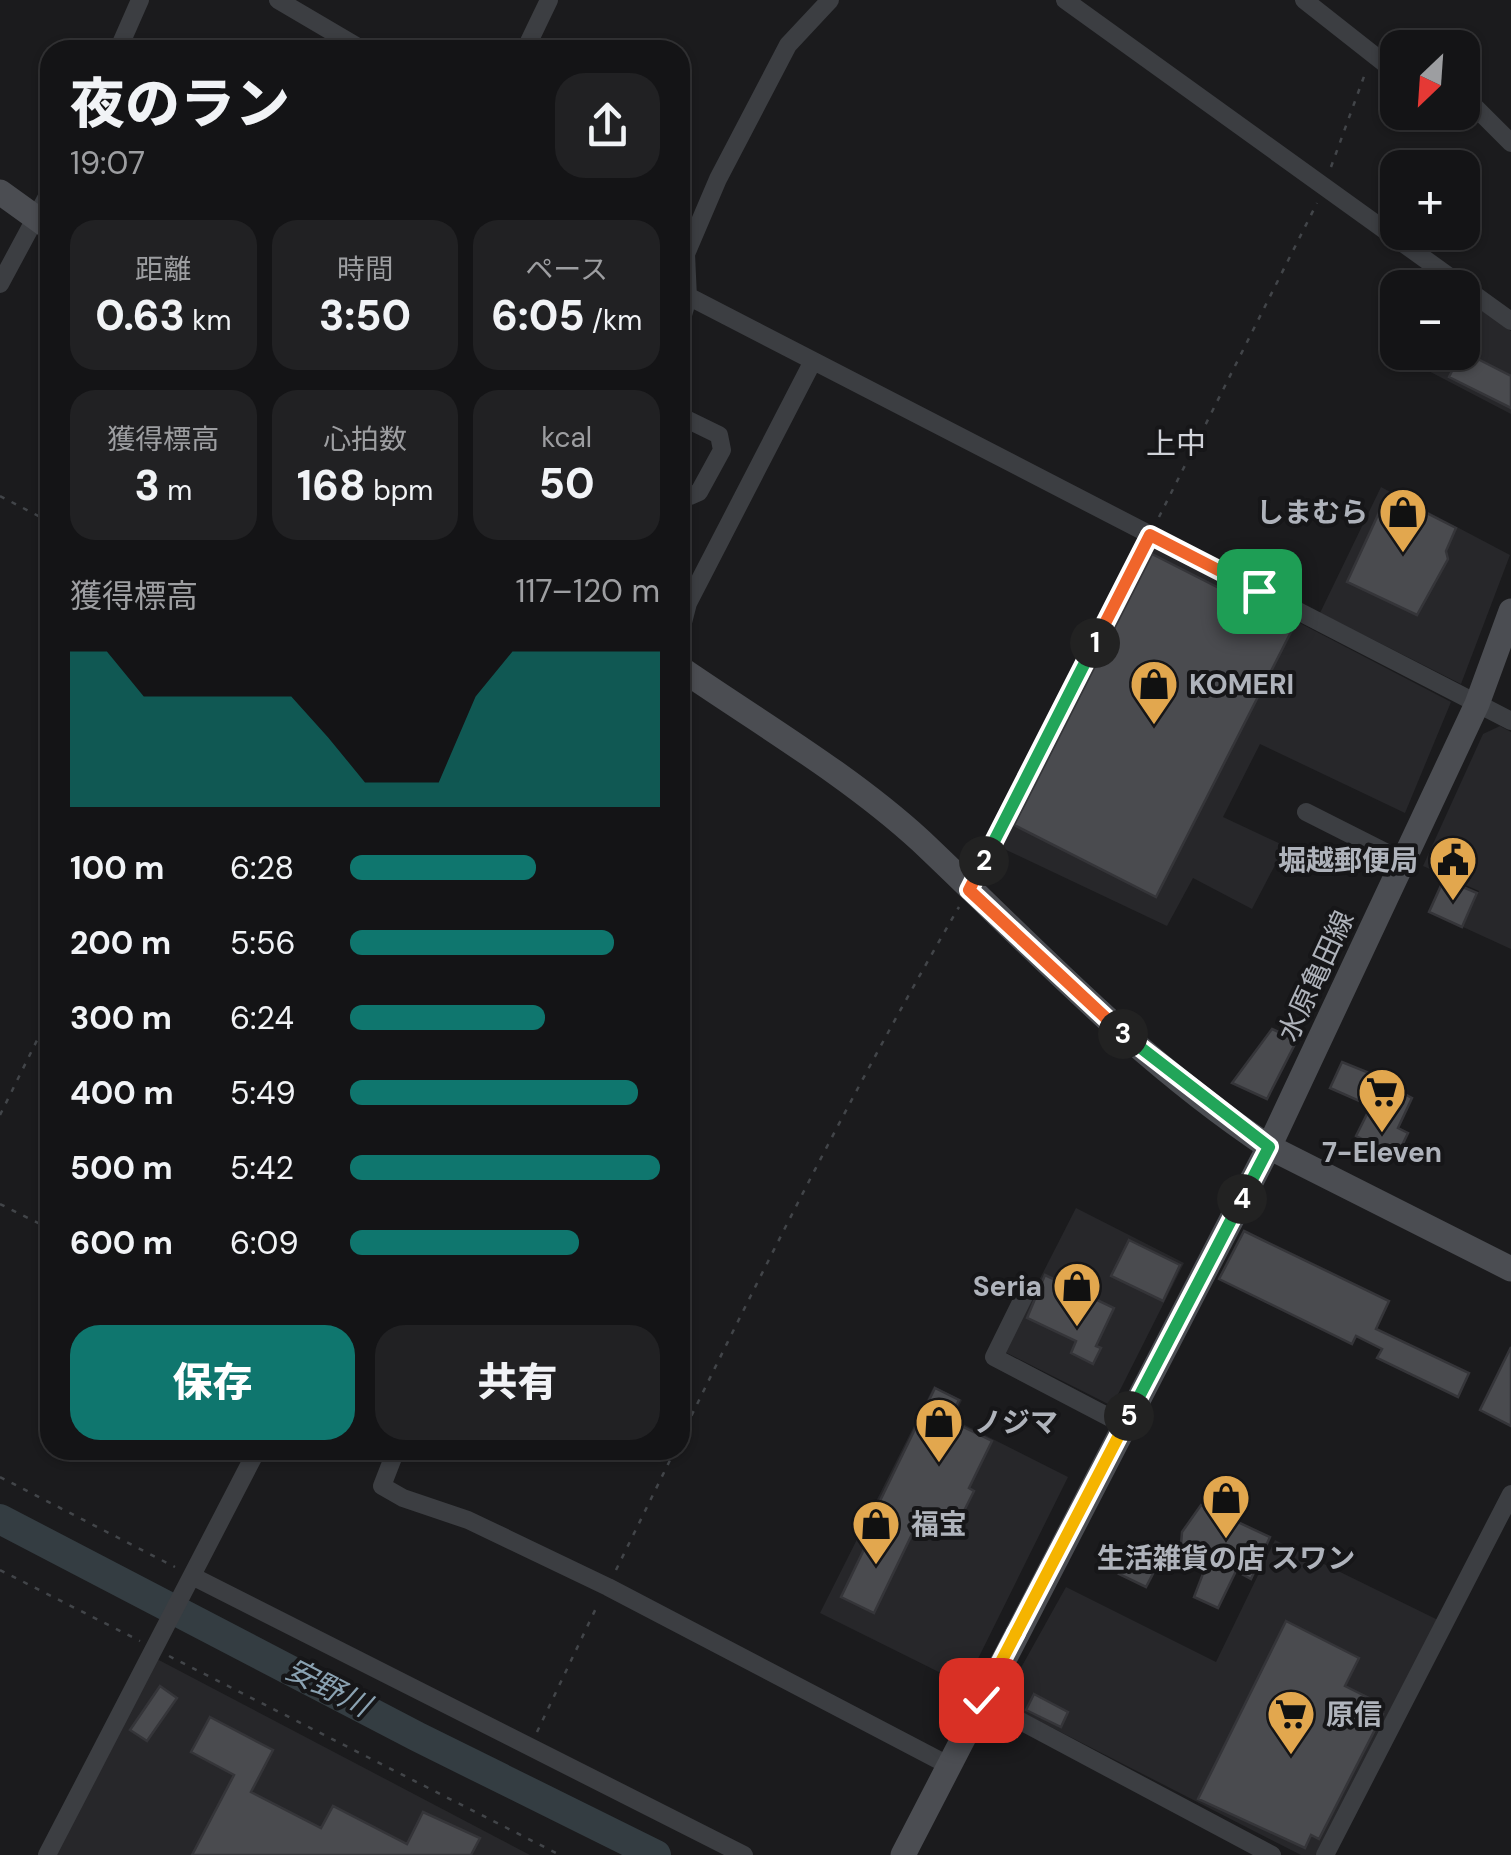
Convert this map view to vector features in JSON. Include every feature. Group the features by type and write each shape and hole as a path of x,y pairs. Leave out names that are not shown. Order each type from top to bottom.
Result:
{"main road":[{"path":"0,192 40,221"},
{"name":"水原亀田線","path":"903,1855 1269,1147 1477,704 1511,611"},
{"path":"690,675 886,812 1091,1009 1269,1147 1511,1269"}],"street":[{"path":"122,40 140,0"},
{"path":"278,0 346,40"},
{"path":"530,40 550,0"},
{"path":"690,245 718,179 788,46 830,0"},
{"path":"1065,0 1511,321"},
{"path":"1304,0 1380,62"},
{"path":"1480,112 1511,143"},
{"path":"0,284 40,225"},
{"path":"690,298 1511,721"},
{"path":"690,599 812,360"},
{"path":"690,421 719,436 722,450 699,492 690,496"},
{"path":"1306,812 1403,861"},
{"path":"1028,1288 994,1356 1124,1425"},
{"path":"47,1855 157,1650 251,1460"},
{"path":"392,1460 382,1486 403,1498 468,1520 608,1587 948,1764"},
{"path":"1325,1855 1511,1494"},
{"path":"192,1579 744,1855"},
{"path":"981,1700 1272,1855"}],"path":[{"path":"690,1418 754,1284 881,1040 969,890 1306,233 1371,56"},
{"path":"0,496 40,517"},
{"path":"0,1114 40,1034"},
{"path":"0,1204 40,1224"},
{"path":"530,1747 576,1643 670,1460"},
{"path":"0,1477 192,1579"},
{"path":"0,1570 560,1855"}],"shaded area":[{"path":"1480,308 1511,331 1511,414 1427,370 1480,370"},
{"path":"1381,487 1510,555 1461,684 1320,613"},
{"path":"1150,545 1451,702 1405,813 1260,744 1223,817 1285,846 1252,909 1193,878 1167,926 1000,847"},
{"path":"1500,726 1511,732 1511,949 1463,927 1479,891 1423,866 1483,734"},
{"path":"1076,1208 1184,1263 1112,1406 1003,1351"},
{"path":"934,1386 962,1400 953,1419 1068,1477 965,1685 820,1613"},
{"path":"1275,1540 1440,1621 1320,1855 1301,1855 1002,1702 1066,1587 1216,1662"},
{"path":"155,1658 530,1855 56,1855"}],"building":[{"path":"1480,360 1511,376 1511,408 1449,377 1452,370 1480,370"},
{"name":"しまむら","path":"1405,502 1456,528 1446,551 1448,559 1417,615 1347,582 1383,504 1402,512"},
{"name":"KOMERI","path":"1152,554 1294,626 1156,897 1014,825"},
{"path":"1444,879 1477,893 1462,927 1429,912"},
{"path":"1272,1029 1297,1040 1267,1099 1232,1083"},
{"path":"1342,1062 1404,1087 1401,1092 1412,1098 1398,1128 1408,1133 1397,1156 1356,1136 1371,1106 1330,1088"},
{"path":"1244,1231 1389,1301 1376,1329 1469,1373 1458,1397 1377,1358 1382,1349 1356,1336 1352,1344 1219,1279"},
{"path":"1129,1240 1180,1265 1163,1301 1111,1276"},
{"name":"Seria","path":"1045,1275 1114,1308 1096,1346 1101,1348 1093,1364 1071,1353 1076,1341 1027,1318"},
{"path":"1511,1347 1511,1426 1480,1410"},
{"name":"ノジマ","path":"935,1388 959,1400 949,1420 992,1441 969,1488 974,1491 961,1517 956,1514 944,1537 917,1524 874,1613 841,1597 884,1508 878,1505"},
{"name":"生活雑貨の店 スワン","path":"1201,1505 1270,1537 1251,1579 1236,1571 1218,1608 1194,1597 1209,1558 1181,1545 1182,1532"},
{"path":"1132,1555 1157,1566 1146,1587 1119,1574"},
{"name":"原信","path":"1286,1621 1359,1658 1345,1686 1373,1700 1369,1708 1383,1714 1319,1839 1311,1835 1305,1848 1198,1799"},
{"path":"160,1686 177,1698 147,1741 130,1730"},
{"path":"1034,1694 1068,1712 1061,1727 1026,1710"},
{"path":"210,1717 273,1750 251,1792 321,1828 333,1806 407,1844 423,1812 480,1838 471,1855 192,1855 234,1775 191,1752"}],"waterway":[{"name":"安野川","path":"0,1519 418,1737 656,1855"}],"place":[{"name":"しまむら","path":"1403,554"},
{"name":"KOMERI","path":"1154,726"},
{"name":"堀越郵便局","path":"1453,902"},
{"name":"7-Eleven","path":"1382,1134"},
{"name":"Seria","path":"1077,1328"},
{"name":"ノジマ","path":"939,1464"},
{"name":"生活雑貨の店 スワン","path":"1226,1540"},
{"name":"福宝","path":"876,1566"},
{"name":"原信","path":"1291,1756"}],"district":[{"name":"上中","path":"1176,443"}],"route":[{"path":"981,1700 1269,1147 1091,1009 969,890 1150,535 1259,591"}]}
